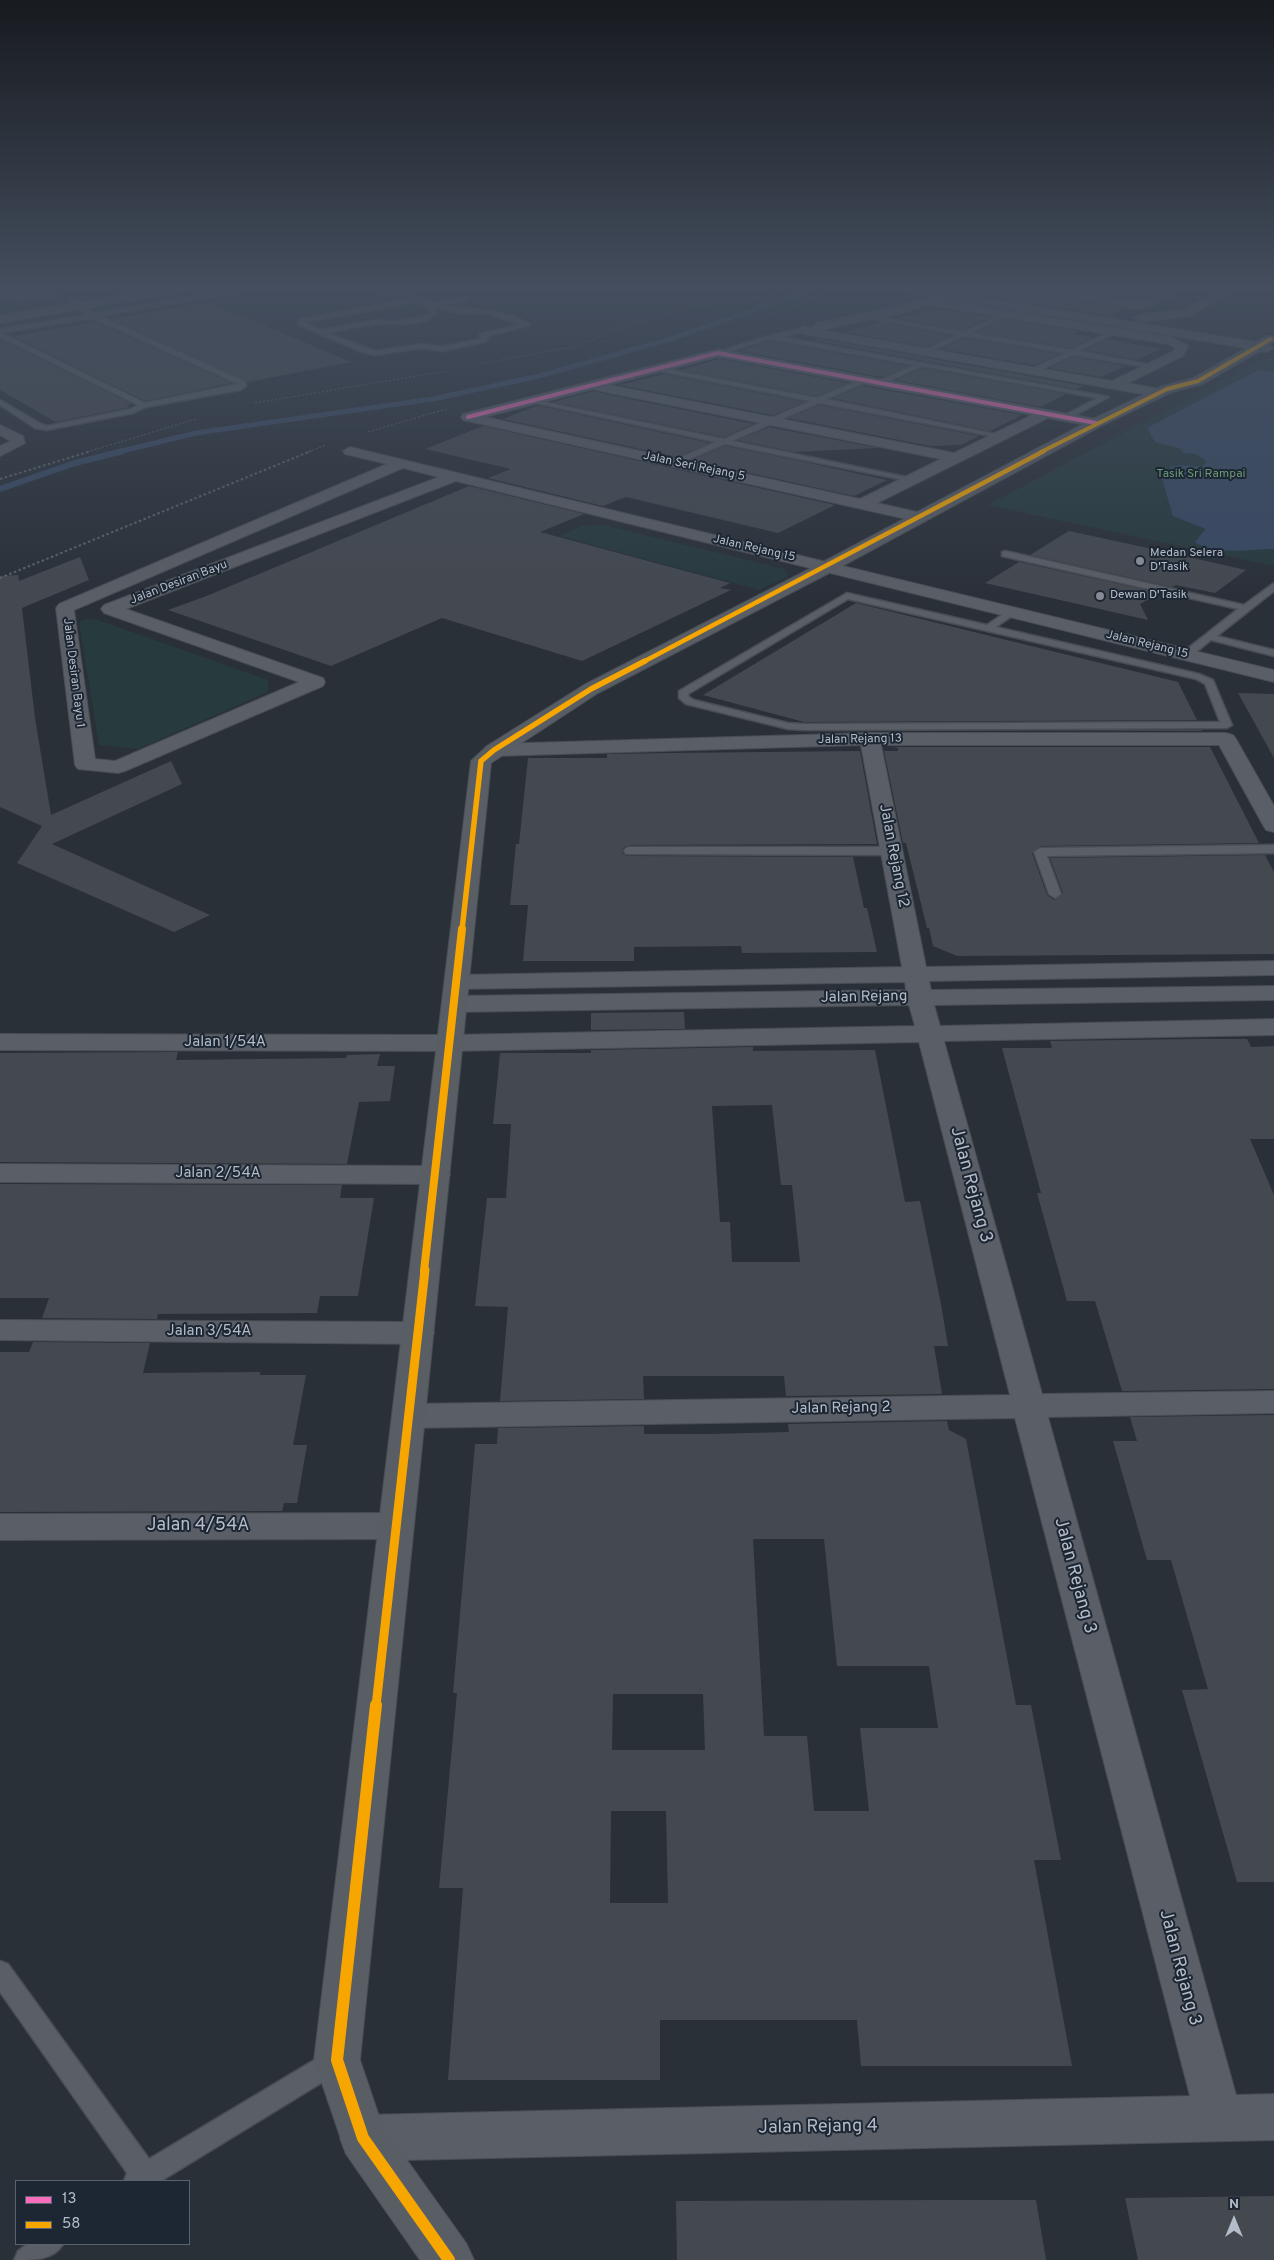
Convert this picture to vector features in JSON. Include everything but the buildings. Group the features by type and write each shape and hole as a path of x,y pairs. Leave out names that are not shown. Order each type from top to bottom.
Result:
{"street":[{"path":"530,401 565,392"},
{"path":"624,392 956,458"},
{"path":"931,392 1096,423"},
{"path":"449,2260 363,2138 337,2060 481,761 494,750 591,689 827,567 1096,423 1160,392"},
{"name":"Jalan Seri Rejang 5","path":"530,401 468,417 920,517"},
{"path":"862,504 1046,414"},
{"path":"0,428 18,439 18,444 0,452"},
{"name":"Jalan Rejang 15","path":"350,451 451,478 1274,676"},
{"name":"Jalan Desiran Bayu 1","path":"316,682 118,767 85,765 65,608 401,464"},
{"name":"Jalan Desiran Bayu","path":"110,609 451,478"},
{"path":"65,608 110,609"},
{"name":"Jalan Desiran Bayu","path":"110,609 316,682"},
{"name":"Jalan Rejang 13","path":"494,750 870,739 1226,739 1274,825"},
{"name":"Jalan Rejang 12","path":"870,739 929,1034"},
{"path":"918,986 1274,968"},
{"name":"Jalan Rejang","path":"456,993 918,986 1274,993"},
{"name":"Jalan 1/54A","path":"0,1042 450,1044 1274,1027"},
{"name":"Jalan Rejang 3","path":"929,1034 1219,2118"},
{"name":"Jalan 2/54A","path":"0,1173 436,1175"},
{"name":"Jalan 3/54A","path":"0,1330 418,1333"},
{"name":"Jalan Rejang 2","path":"408,1416 1274,1402"},
{"name":"Jalan 4/54A","path":"0,1527 396,1526"},
{"name":"Jalan Rejang 4","path":"363,2138 1274,2117"}],"lane":[{"path":"115,392 144,405"},
{"path":"0,402 38,426 47,428 133,411 144,405 212,392"},
{"path":"778,392 1001,436"},
{"path":"675,463 834,392"},
{"path":"1066,418 1105,397 1084,392"},
{"path":"530,401 911,480"},
{"path":"1005,554 1246,608"},
{"path":"1186,655 1274,586"},
{"path":"989,628 1199,677 1209,682 1227,725 804,727 788,726 690,702 684,698 683,693 847,596 989,628 1012,612"},
{"path":"1209,637 1274,653"},
{"path":"1056,894 1040,852 1274,849"},
{"path":"630,851 892,851"},
{"path":"0,1972 140,2178 337,2060"},
{"path":"27,2260 49,2245"}],"path":[{"path":"251,404 326,392"},
{"path":"364,433 449,408"},
{"path":"0,479 199,418"},
{"path":"0,578 326,445"}],"green space":[{"name":"Tasik Sri Rampai","path":"1199,392 1274,392 1274,566 988,505"},
{"path":"603,525 784,569 788,576 760,590 560,536 583,526"},
{"path":"95,619 268,680 268,692 138,749 99,745 79,623 83,620"}],"water":[{"path":"1215,392 1274,392 1274,549 1233,551 1213,549 1195,542 1206,529 1173,516 1162,479 1171,467 1181,465 1202,467 1207,461 1195,454 1183,453 1181,449 1155,442 1147,428"}],"waterway":[{"path":"118,452 196,433 433,399 463,392"},
{"path":"0,489 75,463 123,451"}],"transit line":[{"name":"13","path":"468,417 564,392"},
{"name":"13","path":"931,392 1096,423"},
{"name":"58","path":"449,2260 363,2138 337,2060 481,761 494,750 591,689 827,567 1096,423 1160,392"}],"place":[{"name":"Medan Selera D'Tasik","path":"1140,561"},
{"name":"Dewan D'Tasik","path":"1100,596"}]}
